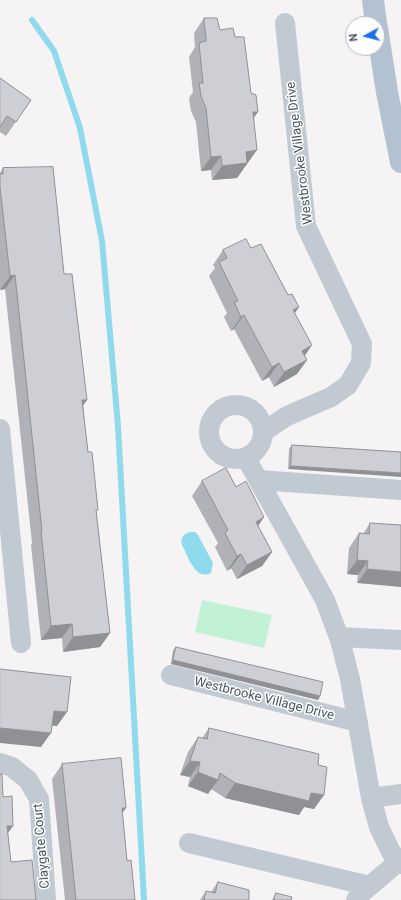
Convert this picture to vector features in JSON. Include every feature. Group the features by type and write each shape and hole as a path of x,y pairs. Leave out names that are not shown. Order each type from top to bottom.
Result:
{"main road":[{"path":"373,0 375,16"},
{"path":"381,56 386,92 401,162"}],"street":[{"name":"Westbrooke Village Drive","path":"263,432 287,416 331,397 348,385 361,363 362,344 306,226 285,24"},
{"path":"238,405 246,406 254,411 260,418 263,432 260,446 254,453 246,458 237,460 219,454 210,439 209,431 211,422 221,409 238,405"},
{"path":"0,429 4,523 21,643"},
{"name":"Westbrooke Village Drive","path":"246,458 325,600 338,637 350,679 371,798 379,827 391,852 400,863 358,896 356,900"},
{"path":"258,480 401,490"},
{"path":"338,637 401,640"},
{"name":"Westbrooke Village Drive","path":"171,675 358,722"},
{"name":"Claygate Court","path":"0,763 12,767 28,780 39,799 46,900"},
{"path":"371,798 401,794"},
{"path":"189,843 370,886"}],"green space":[{"path":"202,600 272,615 264,648 195,632"}],"water":[{"path":"190,532 195,532 198,535 213,563 211,573 205,575 201,574 196,571 190,561 181,540 184,535"}],"building":[{"path":"204,18 217,18 220,30 233,28 235,37 244,37 251,93 256,95 258,112 253,112 257,150 246,152 247,163 222,166 221,156 211,157 206,108 201,96 199,83 203,83 199,43 206,41"},
{"path":"0,78 31,100 16,122 7,116 0,127"},
{"path":"53,167 64,274 72,274 87,400 82,400 88,452 92,452 98,510 96,510 110,633 73,637 72,624 51,626 15,275 10,276 0,187 0,174 3,174 3,168"},
{"path":"246,239 251,248 261,244 288,295 292,294 299,307 293,310 312,345 302,351 307,360 284,372 279,363 272,367 244,315 241,317 234,302 238,301 219,262 227,258 223,250"},
{"path":"292,445 401,452 401,473 291,466"},
{"path":"226,468 236,487 246,481 264,517 256,522 272,552 247,565 241,554 237,556 225,533 228,530 202,481"},
{"path":"370,523 401,525 401,572 367,569 368,561 357,560 359,533 369,534"},
{"path":"176,647 323,682 320,696 173,660"},
{"path":"0,669 71,677 67,712 54,711 51,733 0,728"},
{"path":"209,728 319,754 318,765 327,767 324,795 311,793 309,801 235,783 220,773 218,780 198,772 200,762 190,761 198,737 207,739"},
{"path":"121,758 126,808 122,808 127,861 131,860 135,900 76,900 62,764"},
{"path":"0,774 2,774 3,797 12,796 13,826 7,826 11,862 32,860 36,900 0,900"},
{"path":"218,882 249,890 249,900 204,900 206,891 215,893"},
{"path":"276,893 292,897 291,900 274,900"}],"waterway":[{"path":"32,20 54,51 80,128 102,241 118,426 144,900"}]}
